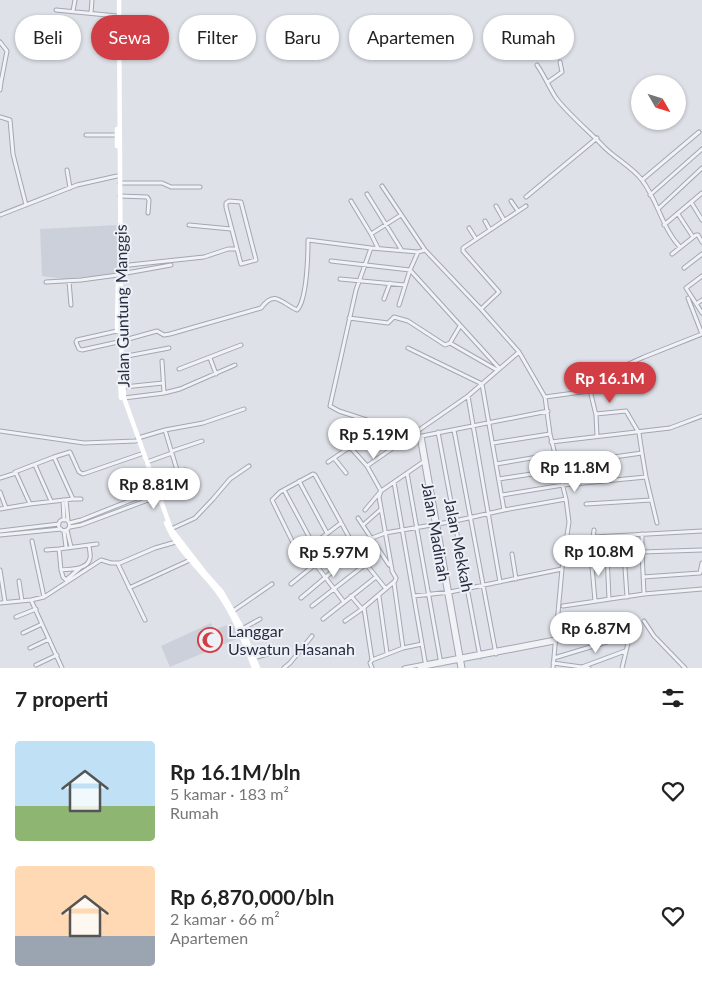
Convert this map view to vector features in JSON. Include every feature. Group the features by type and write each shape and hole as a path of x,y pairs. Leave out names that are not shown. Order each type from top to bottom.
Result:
{"street":[{"path":"73,11 75,0"},
{"path":"91,13 92,0"},
{"name":"Jalan Guntung Manggis","path":"117,15 118,0"},
{"name":"Jalan Guntung Manggis","path":"118,0 119,341 122,399 171,529 215,583 233,611 254,658 256,668"},
{"path":"56,10 108,15"},
{"path":"0,42 8,51 0,90"},
{"name":"Jalan Guntung Manggis","path":"117,60 117,135 120,196 118,331 124,398 141,454 166,524 176,542 217,592 232,616 256,668"},
{"path":"548,82 562,72 560,62"},
{"path":"537,64 556,97 570,114 597,138 610,153 642,180 658,208 664,224 680,247"},
{"path":"0,117 10,120 13,154 26,204"},
{"path":"642,180 699,132"},
{"path":"86,136 117,135"},
{"path":"526,197 597,138"},
{"path":"650,195 702,149"},
{"path":"658,208 702,168"},
{"path":"67,170 70,188"},
{"path":"0,215 87,182 119,179 162,183 171,187 200,187"},
{"path":"382,186 425,250 519,352 545,397 551,442 563,485 569,522 562,569 553,668"},
{"path":"664,224 702,193"},
{"path":"367,194 401,250"},
{"path":"120,196 147,197 149,200 148,212"},
{"path":"229,201 241,202 257,260 242,264 237,249 226,203 229,201"},
{"path":"351,201 378,248"},
{"path":"511,201 518,212"},
{"path":"691,202 702,220"},
{"path":"496,206 504,220"},
{"path":"481,309 498,292 463,251 463,248 526,206"},
{"path":"678,214 693,237"},
{"path":"371,234 401,215"},
{"path":"485,221 490,230"},
{"path":"189,225 231,228"},
{"path":"469,228 476,239"},
{"path":"672,254 697,235 702,242"},
{"path":"118,331 77,340 76,342 79,349 82,350 157,331 165,335 261,308 266,301 273,299 298,309 301,306 305,289 308,240 371,248 418,252 425,250"},
{"path":"371,248 364,264 349,318 330,406 339,411 410,436 421,436 548,411"},
{"path":"120,266 204,257 228,249 237,249"},
{"path":"398,305 418,252"},
{"path":"684,268 702,254"},
{"path":"331,261 410,270 498,369"},
{"path":"46,282 69,281 172,265"},
{"path":"702,276 687,287 702,312"},
{"path":"340,279 405,285"},
{"path":"69,281 71,304"},
{"path":"384,299 390,284"},
{"path":"597,436 596,414 588,382 654,352 702,334 688,298"},
{"path":"696,304 702,300"},
{"path":"349,318 388,323 394,317 398,317 408,321 445,344 450,343 498,369"},
{"path":"450,343 460,326"},
{"path":"179,369 241,345"},
{"path":"121,357 169,348"},
{"path":"408,348 482,384"},
{"path":"367,466 468,396 519,352"},
{"path":"210,358 216,374"},
{"path":"162,361 164,393"},
{"path":"124,398 180,389 235,365"},
{"path":"124,387 163,383"},
{"path":"482,384 504,510"},
{"path":"545,397 589,391"},
{"path":"468,396 500,582"},
{"path":"0,431 84,443 137,440 165,430 203,423 244,409"},
{"path":"596,414 626,411 639,433 646,477 657,523"},
{"path":"551,442 670,428 702,416"},
{"path":"328,462 379,424"},
{"path":"165,430 178,471 186,470"},
{"path":"454,430 496,652"},
{"name":"Jalan Mekkah","path":"438,432 480,655"},
{"path":"493,443 550,434"},
{"name":"Jalan Madinah","path":"421,436 462,668"},
{"path":"147,462 202,441"},
{"path":"350,447 367,466 381,491 379,497 392,570"},
{"path":"0,478 70,452 73,455 79,472 83,474 141,454"},
{"path":"496,464 554,454"},
{"path":"557,465 642,454"},
{"path":"54,457 73,499"},
{"path":"334,458 346,473"},
{"path":"365,510 381,491 424,461"},
{"path":"35,465 51,501"},
{"path":"171,529 195,518 230,479 248,466"},
{"path":"499,479 558,470"},
{"path":"15,472 30,504"},
{"path":"407,473 441,662"},
{"path":"341,523 299,555 273,502 274,497 315,474 357,550 386,589"},
{"path":"153,480 164,475"},
{"path":"502,495 563,485 646,477"},
{"path":"299,482 327,533"},
{"path":"394,482 426,665"},
{"path":"284,490 313,544"},
{"path":"0,531 59,524 66,526 154,491"},
{"path":"0,492 6,508"},
{"path":"0,535 82,525 156,496"},
{"path":"0,509 51,501 81,499"},
{"path":"301,598 372,538 386,533 566,499"},
{"path":"64,500 68,547"},
{"path":"586,504 651,500"},
{"path":"363,525 381,509"},
{"path":"358,518 396,579 394,582 403,648"},
{"path":"59,524 66,526"},
{"path":"594,530 591,554 595,602"},
{"path":"594,537 702,531"},
{"path":"642,534 644,594"},
{"path":"291,584 349,537"},
{"path":"32,541 44,597"},
{"path":"0,603 44,597 100,560 118,564 155,548 176,542"},
{"path":"46,550 97,544"},
{"path":"58,549 61,570 66,580 85,565 90,558 89,545"},
{"path":"564,556 702,550"},
{"path":"624,553 627,597"},
{"path":"512,554 516,579"},
{"path":"607,554 609,599"},
{"path":"129,588 190,560"},
{"path":"643,577 700,573 702,562"},
{"path":"118,564 145,620"},
{"path":"312,606 366,564"},
{"path":"316,565 344,602"},
{"path":"61,570 80,568"},
{"path":"414,596 467,589 562,569"},
{"path":"0,570 6,602"},
{"path":"323,619 376,577"},
{"path":"19,582 22,601"},
{"path":"346,621 394,582"},
{"path":"233,611 272,584"},
{"path":"564,606 644,594 702,589"},
{"path":"379,595 387,653"},
{"path":"351,596 363,608 372,668"},
{"path":"31,600 62,668"},
{"path":"16,617 36,609"},
{"path":"242,629 260,619"},
{"path":"644,621 654,636 685,668"},
{"path":"23,633 42,624"},
{"path":"554,658 630,635 622,668"},
{"path":"284,668 312,636"},
{"path":"30,648 49,639"},
{"path":"404,668 555,641"},
{"path":"372,660 387,653 422,644"},
{"path":"254,658 268,653 272,654 280,649"},
{"path":"582,667 626,651"},
{"path":"36,665 57,655"},
{"path":"554,663 589,668"},
{"path":"418,668 426,665"}],"shaded area":[{"path":"117,225 117,274 64,279 42,276 40,229"},
{"path":"211,623 214,630 232,623 239,638 170,667 161,646"}],"place":[{"name":"Langgar Uswatun Hasanah","path":"210,640"}]}
